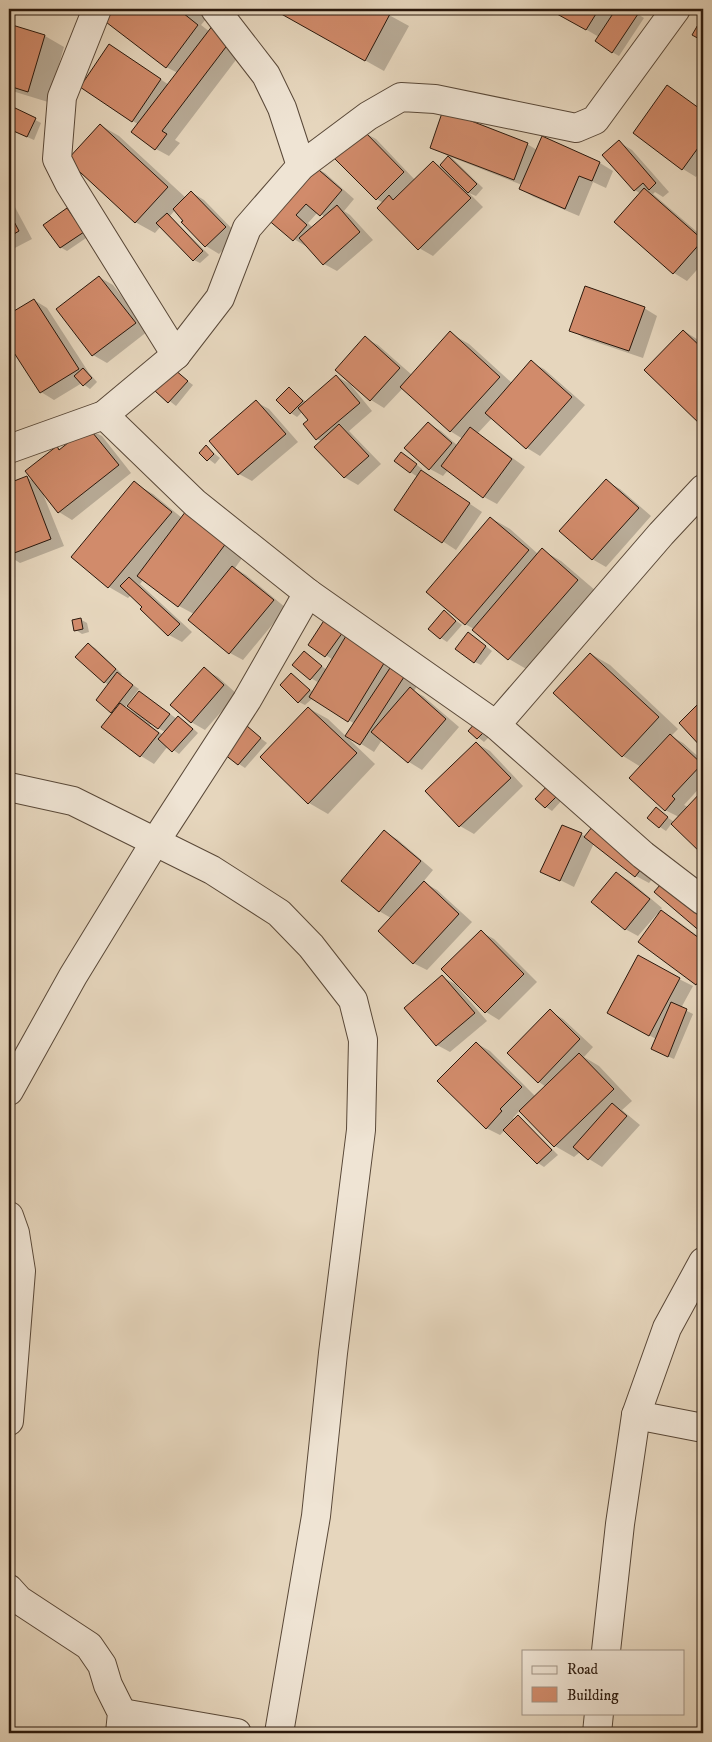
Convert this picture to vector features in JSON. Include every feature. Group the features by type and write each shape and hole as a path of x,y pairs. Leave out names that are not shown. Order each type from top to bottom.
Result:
{"street":[{"path":"97,9 62,97 57,159 69,183 176,354"},
{"path":"215,9 266,75 282,108 301,166"},
{"path":"9,450 104,415 176,354 220,298 247,228 301,166 368,116 401,97 435,99 576,128 594,120 676,9"},
{"path":"104,415 195,504 308,593 496,725 643,855 703,901"},
{"path":"496,725 661,534 703,489"},
{"path":"9,1091 73,976 155,842 247,700 308,593"},
{"path":"9,787 73,801 212,870 279,913 311,946 353,1000 364,1040 361,1130 333,1353 316,1516 279,1733"},
{"path":"9,1216 15,1233 21,1271 9,1421"},
{"path":"606,1650 620,1524 636,1415 667,1328 703,1262"},
{"path":"636,1415 703,1428"},
{"path":"9,1589 19,1600 89,1646 102,1665 121,1723 237,1733"},
{"path":"597,1733 599,1714"}],"building":[{"path":"110,9 187,9 183,13 198,25 166,68 102,19"},
{"path":"277,9 381,9 390,14 365,61 276,11"},
{"path":"548,9 599,9 586,30"},
{"path":"616,9 631,9 638,14 612,53 595,41"},
{"path":"703,16 703,41 692,35"},
{"path":"9,24 45,35 28,92 9,86"},
{"path":"213,25 232,39 162,131 167,134 155,150 131,132"},
{"path":"109,44 161,79 132,122 80,87"},
{"path":"667,85 703,111 703,141 682,170 633,133"},
{"path":"13,107 36,118 27,137 9,129 9,117"},
{"path":"443,110 528,143 514,180 430,148"},
{"path":"100,124 168,187 135,223 67,160"},
{"path":"363,130 404,172 376,200 334,158"},
{"path":"542,136 600,162 592,181 579,176 565,209 519,189"},
{"path":"619,140 656,183 649,190 643,183 634,191 602,155"},
{"path":"448,156 477,184 468,193 440,165"},
{"path":"433,161 471,198 418,250 377,208 389,195 393,200"},
{"path":"312,164 342,190 320,216 306,204 296,215 307,225 293,241 266,218"},
{"path":"644,188 703,240 673,274 614,222"},
{"path":"191,191 226,227 205,247 181,222 183,221 173,209"},
{"path":"337,205 360,232 323,265 299,238"},
{"path":"67,208 84,232 60,248 43,225"},
{"path":"9,212 19,231 9,237"},
{"path":"167,213 203,251 193,261 156,223"},
{"path":"99,276 136,323 92,356 56,309"},
{"path":"585,286 645,307 629,351 569,331"},
{"path":"34,299 79,369 40,393 9,345 9,314"},
{"path":"683,330 703,349 703,427 644,370"},
{"path":"450,331 500,377 450,432 400,387"},
{"path":"365,336 400,368 370,401 335,370"},
{"path":"531,360 572,397 526,449 485,413"},
{"path":"83,368 92,378 83,386 74,376"},
{"path":"174,369 188,381 168,403 155,391"},
{"path":"336,375 360,403 316,440 303,424 308,420 298,408"},
{"path":"289,387 303,401 290,414 276,400"},
{"path":"256,400 286,434 238,475 209,441"},
{"path":"428,422 452,443 429,470 404,448"},
{"path":"339,424 369,456 344,478 314,447"},
{"path":"88,427 119,465 58,513 25,471 57,446 59,450"},
{"path":"470,427 512,459 483,498 441,466"},
{"path":"206,445 214,454 207,461 199,453"},
{"path":"401,452 417,464 410,473 394,461"},
{"path":"421,470 470,503 442,543 394,510"},
{"path":"27,476 51,539 9,555 9,483"},
{"path":"606,479 639,508 592,560 559,531"},
{"path":"134,481 172,512 108,588 71,557"},
{"path":"186,511 227,542 178,607 137,576"},
{"path":"490,517 529,550 465,625 426,592"},
{"path":"542,548 578,580 508,660 472,630"},
{"path":"232,566 274,600 229,654 188,620"},
{"path":"129,577 180,624 168,636 140,609 142,607 120,586"},
{"path":"444,610 456,621 440,639 428,629"},
{"path":"81,618 83,629 74,631 72,620"},
{"path":"325,619 343,632 325,657 308,645"},
{"path":"468,632 486,646 474,663 455,649"},
{"path":"346,636 386,660 348,722 309,697"},
{"path":"88,643 116,669 104,683 75,657"},
{"path":"304,651 322,666 310,680 292,665"},
{"path":"590,653 659,717 622,757 553,693"},
{"path":"204,667 224,685 191,723 170,705"},
{"path":"390,668 404,677 360,745 345,736"},
{"path":"117,672 133,685 111,713 96,700"},
{"path":"291,673 310,690 298,703 280,685"},
{"path":"410,687 446,719 408,763 371,732"},
{"path":"139,691 170,714 158,729 127,706"},
{"path":"703,699 703,749 679,723"},
{"path":"120,703 159,733 140,757 101,727"},
{"path":"308,707 357,753 308,804 260,757"},
{"path":"178,716 193,729 172,752 158,739"},
{"path":"477,721 486,730 477,739 468,731"},
{"path":"247,726 261,738 238,765 224,754"},
{"path":"670,734 702,764 672,796 675,799 665,811 629,778"},
{"path":"476,742 511,778 459,827 425,791"},
{"path":"548,785 558,795 545,808 535,799"},
{"path":"703,790 703,855 671,824"},
{"path":"656,807 668,817 659,828 647,818"},
{"path":"597,821 648,860 635,877 584,837"},
{"path":"562,825 582,833 560,881 540,872"},
{"path":"384,830 421,861 379,912 341,881"},
{"path":"616,872 650,899 625,930 591,902"},
{"path":"666,878 703,909 702,933 654,892"},
{"path":"424,881 459,914 413,964 378,931"},
{"path":"661,910 703,941 703,975 696,985 638,942"},
{"path":"481,930 524,974 485,1013 441,969"},
{"path":"638,955 680,978 649,1036 607,1013"},
{"path":"442,975 475,1013 436,1046 404,1008"},
{"path":"671,1002 687,1009 668,1057 651,1049"},
{"path":"550,1009 580,1039 538,1083 507,1053"},
{"path":"476,1042 522,1087 500,1109 502,1111 486,1129 437,1081"},
{"path":"579,1053 614,1089 554,1147 519,1111"},
{"path":"612,1103 627,1116 588,1160 573,1147"},
{"path":"518,1115 552,1150 537,1164 503,1130"}]}
